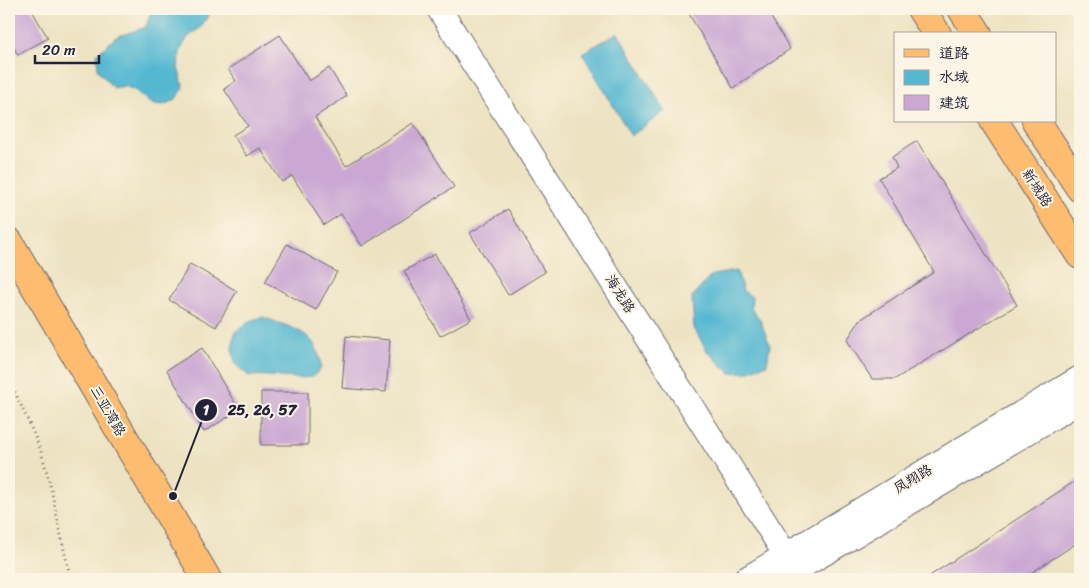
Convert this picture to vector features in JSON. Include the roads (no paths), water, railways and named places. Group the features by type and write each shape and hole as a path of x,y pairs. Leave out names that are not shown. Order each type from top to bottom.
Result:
{"main road":[{"path":"921,9 936,32"},
{"path":"962,9 977,32"},
{"name":"新城路","path":"995,122 1080,255"},
{"path":"1037,122 1080,188"},
{"name":"三亚湾路","path":"9,242 207,579"}],"street":[{"name":"海龙路","path":"439,9 791,571"},
{"name":"凤翔路","path":"791,571 1080,378"},
{"name":"凤翔路","path":"746,579 791,571 1080,401"}],"water":[{"path":"152,9 207,9 209,15 200,28 188,37 180,51 178,68 184,88 175,100 163,105 150,103 136,91 125,86 113,88 98,70 97,54 116,37 146,27"},
{"path":"618,33 665,111 631,136 582,53"},
{"path":"737,271 743,291 752,297 751,308 760,320 770,345 767,364 747,372 730,373 707,351 694,328 692,297 712,275"},
{"path":"263,317 294,328 309,338 319,355 321,368 313,377 249,376 236,365 232,349 235,332 252,320"}],"place":[{"name":"25, 26, 57","path":"173,496"}]}
